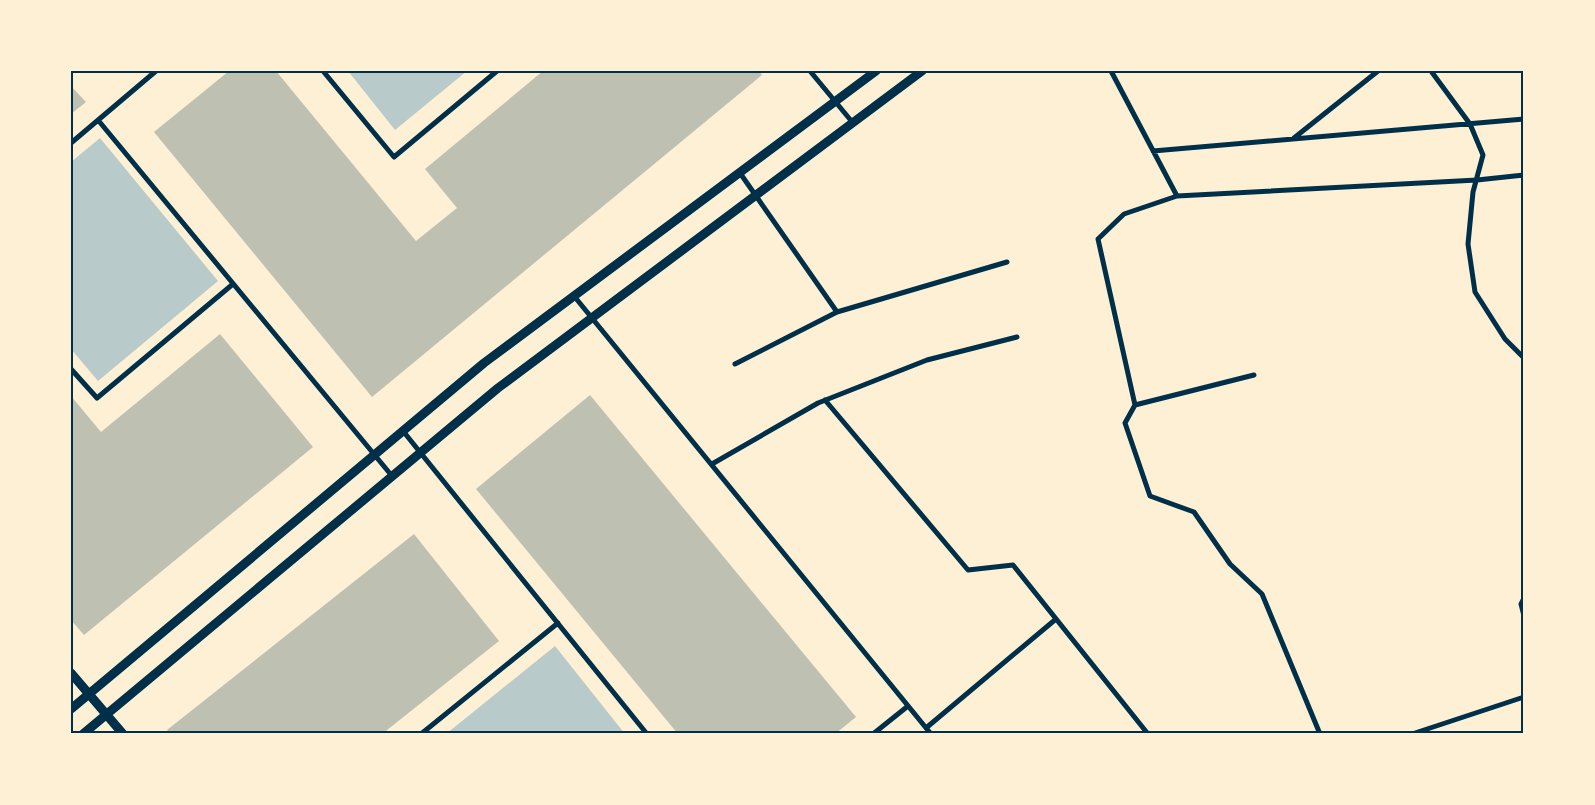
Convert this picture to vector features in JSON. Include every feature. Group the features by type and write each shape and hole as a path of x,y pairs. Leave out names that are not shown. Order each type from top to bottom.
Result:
{"street":[{"path":"71,142 156,71"},
{"path":"323,71 394,157 498,71"},
{"path":"810,71 853,123"},
{"path":"71,709 484,362 876,71"},
{"path":"84,734 498,388 922,71"},
{"path":"1111,71 1177,196"},
{"path":"1293,139 1378,71"},
{"path":"1431,71 1470,124 1483,155 1473,192 1468,244 1475,292 1505,339 1524,358"},
{"path":"1153,151 1524,119"},
{"path":"98,120 392,476"},
{"path":"740,173 837,312"},
{"path":"1320,734 1262,594 1230,564 1194,512 1150,496 1125,423 1135,405 1098,239 1124,214 1177,196 1477,180 1524,175"},
{"path":"736,364 837,312 1007,262"},
{"path":"71,368 96,398 233,284"},
{"path":"574,296 931,734"},
{"path":"712,464 825,400 927,360 1017,337"},
{"path":"1135,405 1254,376"},
{"path":"825,400 968,570 1013,565 1148,734"},
{"path":"403,431 647,734"},
{"path":"1524,598 1521,604 1524,616"},
{"path":"926,728 1056,619"},
{"path":"420,734 558,623"},
{"path":"71,674 123,734"},
{"path":"1412,734 1524,697"},
{"path":"873,734 908,706"}],"shaded area":[{"path":"348,71 467,71 395,130"},
{"path":"100,138 218,281 98,381 71,349 71,162"},
{"path":"555,646 625,734 446,734"}],"building":[{"path":"229,71 276,71 416,241 457,208 425,169 543,71 759,71 762,75 372,397 154,132"},
{"path":"71,86 86,102 71,114"},
{"path":"220,334 313,447 84,635 71,620 71,396 101,432"},
{"path":"590,395 856,717 835,734 678,734 476,489"},
{"path":"414,534 499,641 382,734 170,734 167,730"}]}
